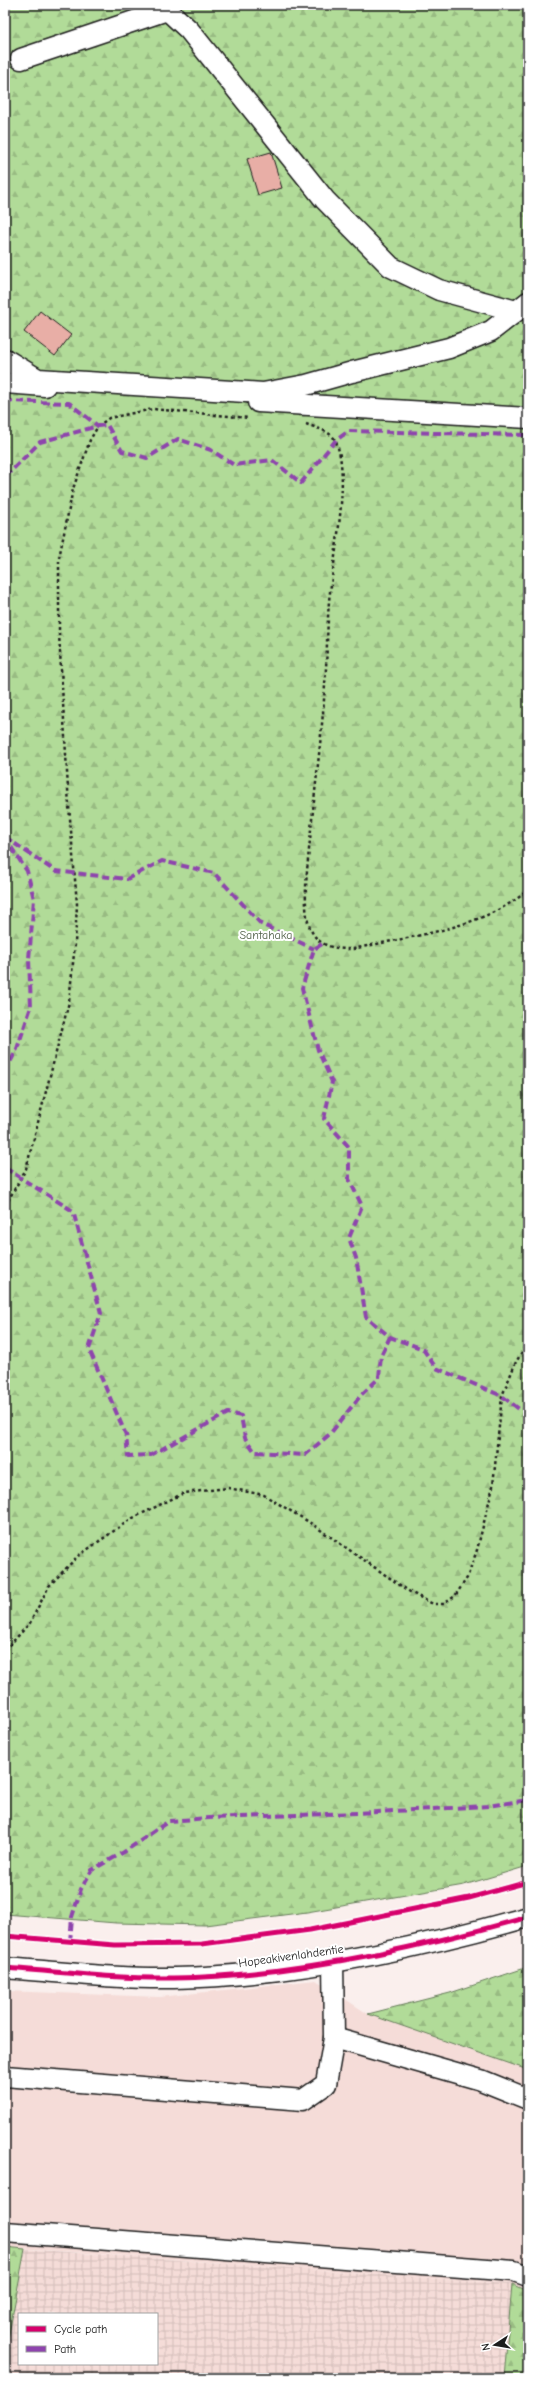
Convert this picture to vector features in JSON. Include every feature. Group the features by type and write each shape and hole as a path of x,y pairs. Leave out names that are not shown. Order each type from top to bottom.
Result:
{"street":[{"path":"21,59 165,7 194,36 325,200 391,266 439,290 522,307"},
{"path":"5,359 38,379 263,393 306,386 352,372 449,348 491,331 522,307"},
{"path":"5,383 262,402 528,418"},
{"name":"Hopeakivenlahdentie","path":"5,1968 174,1978 265,1972 467,1934 528,1917"},
{"path":"5,2076 303,2100 326,2084 334,2038 333,1960"},
{"path":"334,2038 481,2080 528,2099"},
{"path":"5,2232 514,2271 528,2276"}],"path":[{"path":"5,1206 26,1170 69,1002 75,944 76,896 59,634 59,558 73,489 90,440 98,426 110,418 153,409 252,418"},
{"path":"304,424 324,430 336,440 342,461 340,497 329,600 325,686 308,866 306,912 310,929 322,944 335,949 353,949 470,922 495,912 528,890"},
{"path":"5,1650 30,1623 49,1586 78,1556 131,1519 184,1493 228,1488 264,1495 309,1522 410,1592 433,1604 444,1604 455,1596 467,1578 477,1550 493,1486 502,1396 515,1364 528,1341"}],"shaded area":[{"path":"316,1980 368,2014 528,2070 528,2291 512,2284 5,2247 5,1991 160,1997"},
{"path":"25,2249 512,2284 504,2378 5,2378 5,2355"}],"green space":[{"name":"Santahaka","path":"5,5 528,5 528,1866 464,1885 307,1912 205,1925 116,1923 5,1914"},
{"path":"528,1967 528,2070 368,2014 450,1993"},
{"path":"5,2247 25,2249 5,2355"},
{"path":"512,2284 528,2291 528,2378 504,2378"}],"building":[{"path":"271,152 282,188 258,195 247,159"},
{"path":"40,311 71,335 55,356 24,332"}],"marked path":[{"path":"5,401 69,403 98,426"},
{"path":"5,477 40,442 98,426 107,425 122,451 147,458 178,439 211,450 234,465 272,460 301,483 336,440 349,431 528,435"},
{"path":"5,837 55,871 127,879 162,861 214,873 261,924 314,949"},
{"path":"5,1072 17,1049 31,1007 29,959 34,899 27,871 7,841"},
{"path":"322,944 314,949 302,988 318,1050 332,1082 324,1119 349,1147 349,1179 362,1206 349,1238 356,1258 366,1317 390,1337 423,1349 436,1368 502,1396 519,1409 528,1410"},
{"path":"5,1168 73,1211 101,1313 89,1349 126,1435 128,1456 151,1455 228,1413 241,1416 245,1438 255,1452 305,1455 330,1434 361,1395 379,1378 381,1355 390,1337"},
{"path":"70,1942 72,1917 81,1889 92,1870 124,1852 169,1821 488,1806 528,1800"}],"cycle path":[{"path":"5,1936 115,1945 202,1944 310,1930 469,1898 528,1882"},
{"path":"5,1968 153,1978 218,1976 263,1972 353,1959 397,1950 442,1940 528,1917"}]}
